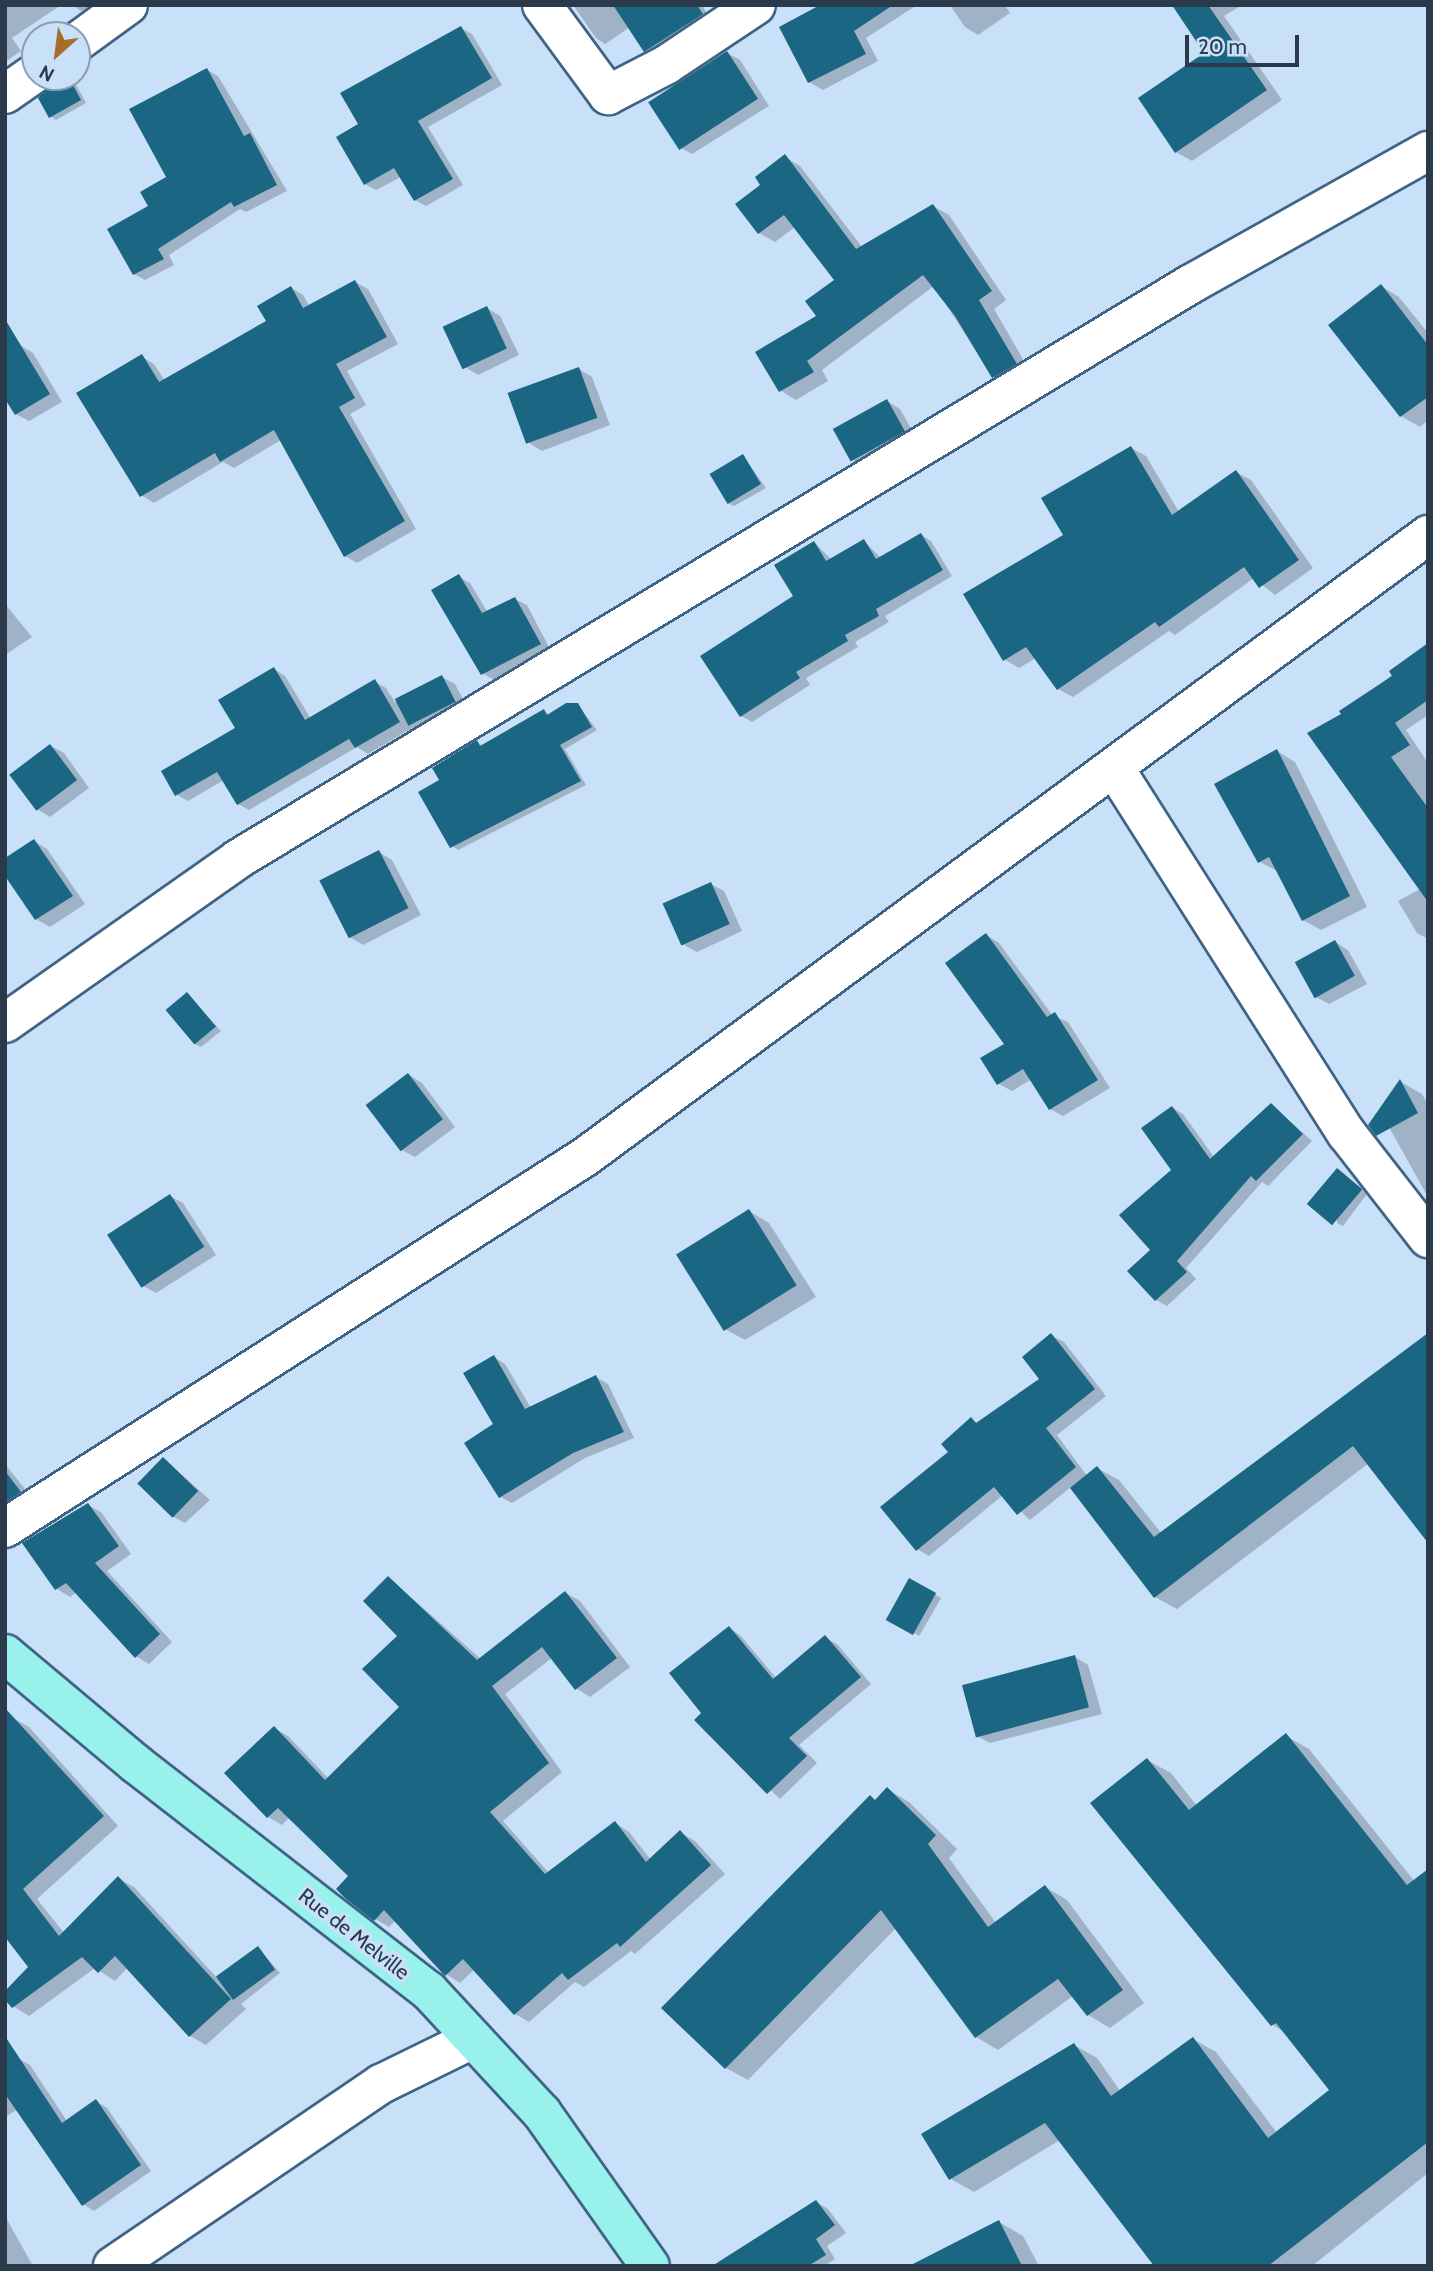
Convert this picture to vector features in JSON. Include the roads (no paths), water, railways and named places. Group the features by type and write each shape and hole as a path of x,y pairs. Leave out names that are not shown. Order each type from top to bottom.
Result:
{"main road":[{"name":"Rue de Melville","path":"5,1654 136,1764 429,1991 542,2113 650,2266"}],"street":[{"path":"91,32 128,5"},
{"path":"542,5 608,95 666,65 756,5"},
{"path":"5,94 21,83"},
{"path":"5,1023 237,859 1191,284 1428,150"},
{"path":"5,1528 585,1157 1115,769 1428,535"},
{"path":"1115,769 1348,1134 1428,1238"},
{"path":"113,2266 381,2084 473,2039"}]}
